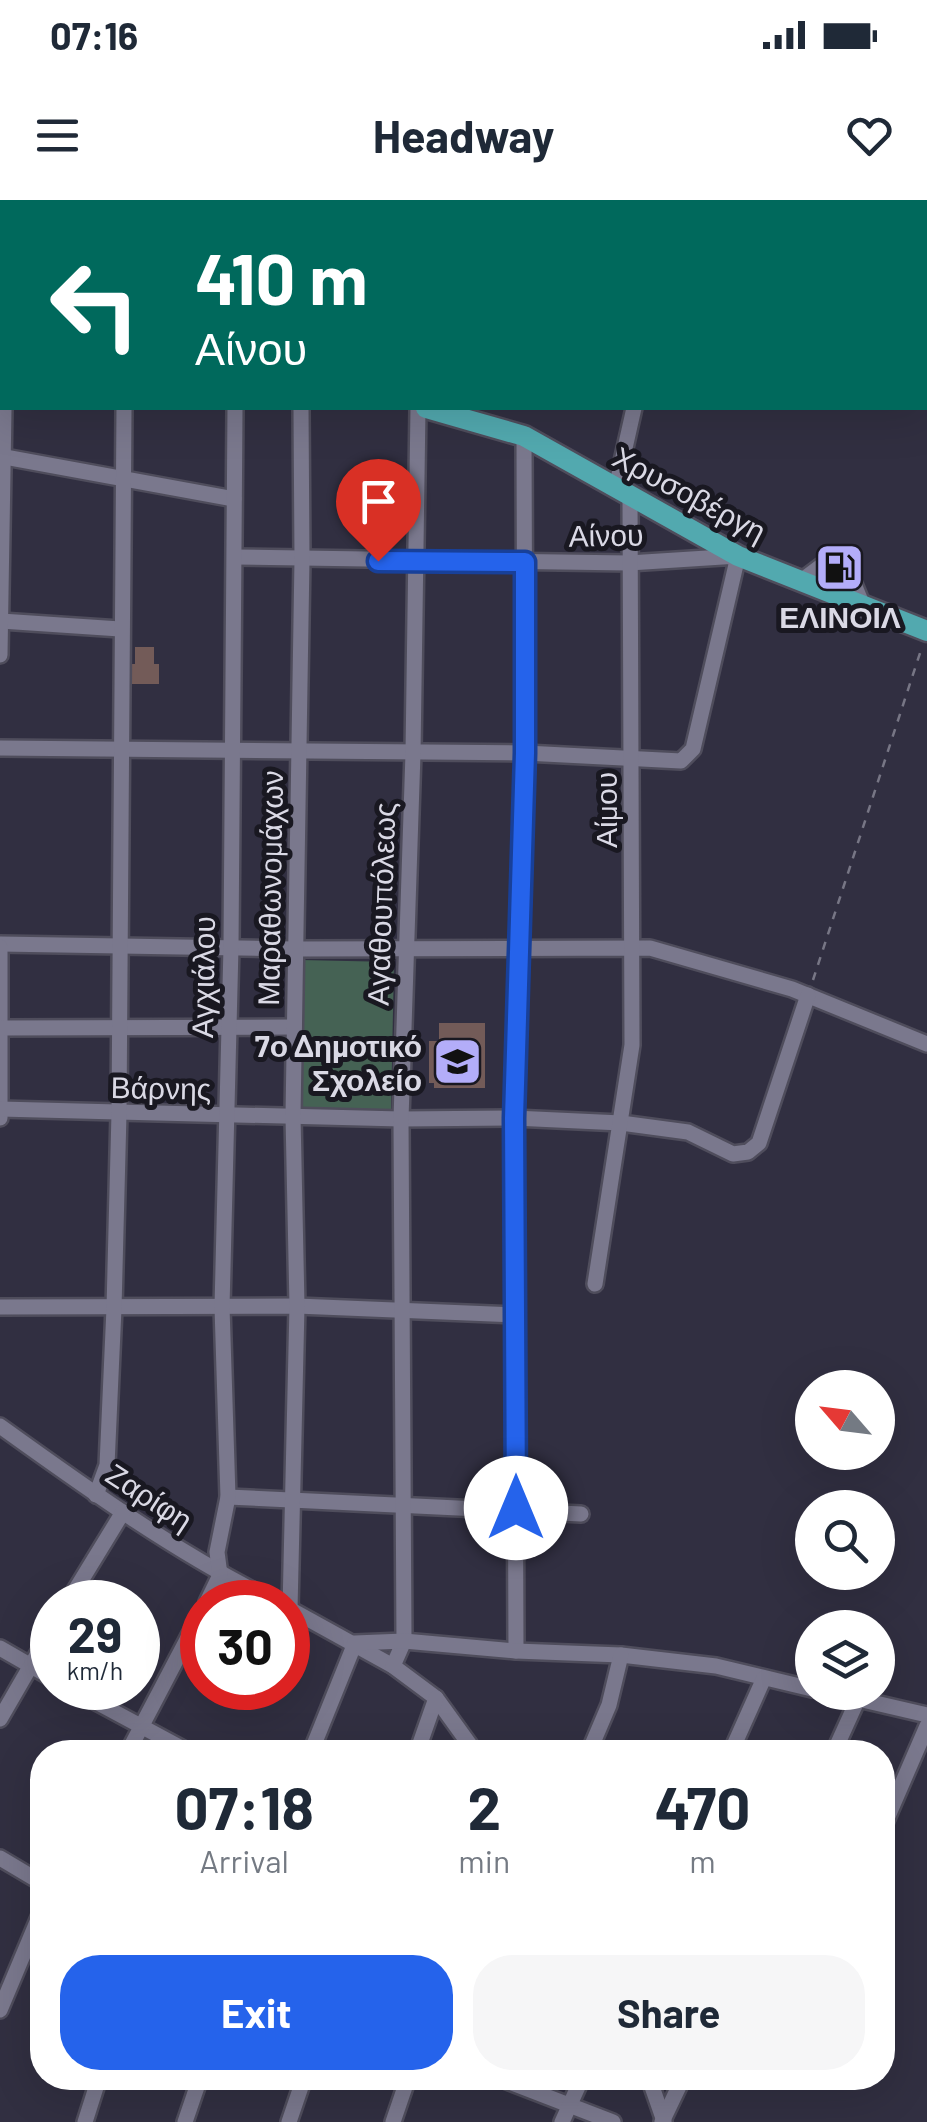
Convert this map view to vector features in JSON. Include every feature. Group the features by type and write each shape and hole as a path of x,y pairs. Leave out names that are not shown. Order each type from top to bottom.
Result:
{"main road":[{"name":"Χρυσοβέργη","path":"429,410 524,436 738,556 927,631"}],"street":[{"path":"0,655 4,410"},
{"path":"96,1495 106,1465 114,1308 124,410"},
{"name":"Αγχιάλου","path":"218,1580 217,1552 228,1497 222,1308 235,410"},
{"name":"Μαραθωνομάχων","path":"287,1580 294,1501 297,1306 293,1116 301,410"},
{"name":"Αγαθουπόλεως","path":"404,1641 402,1119 422,410"},
{"name":"Αίμου","path":"595,1284 632,1045 629,564 623,492 634,410"},
{"path":"516,1651 514,1118 525,753 524,436"},
{"path":"5,456 234,499"},
{"path":"0,748 525,753 676,762 691,753 738,556"},
{"name":"Αίνου","path":"235,557 629,564 738,556"},
{"path":"0,622 120,629"},
{"path":"0,1118 0,945 650,948 808,996 927,1044"},
{"name":"Βάρνης","path":"0,1110 621,1122 688,1132 732,1154 748,1152 759,1143 808,996"},
{"path":"1,1028 294,1027"},
{"path":"0,1307 297,1306 517,1315"},
{"name":"Ζαρίφη","path":"0,1426 96,1495 230,1580"},
{"path":"228,1497 581,1514"},
{"path":"81,1580 123,1512"},
{"name":"Ζαρίφη","path":"310,1620 393,1666 436,1698 466,1740"},
{"path":"393,1666 404,1641"},
{"path":"317,1740 354,1643 404,1641 516,1651 621,1654 716,1666 795,1685"},
{"path":"0,1648 30,1665"},
{"path":"135,1740 180,1654"},
{"path":"593,1740 609,1705 621,1654"},
{"path":"0,1718 30,1668"},
{"path":"736,1740 764,1678"},
{"path":"421,1740 436,1698"},
{"path":"895,1708 927,1715"},
{"path":"111,1710 166,1740"},
{"path":"840,1740 853,1710"},
{"path":"895,1800 927,1726"},
{"path":"0,1858 30,1876"},
{"path":"0,2010 30,1939"},
{"path":"85,2122 95,2090"},
{"path":"185,2122 196,2090"},
{"path":"289,2122 300,2090"},
{"path":"393,2122 404,2090"},
{"path":"531,2090 614,2122"},
{"path":"562,2122 576,2090"},
{"path":"654,2090 663,2121"},
{"path":"663,2121 678,2090"}],"path":[{"path":"808,996 927,631"}],"green space":[{"path":"301,960 394,962 391,1110 297,1108"}],"building":[{"path":"135,647 154,647 159,684 129,684 129,664 135,664"},
{"name":"7ο Δημοτικό Σχολείο","path":"439,1023 485,1023 485,1088 434,1088 434,1083 429,1083 429,1041 439,1041"}],"place":[{"name":"ΕΛΙΝΟΙΛ","path":"840,567"},
{"name":"7ο Δημοτικό Σχολείο","path":"457,1062"}],"route":[{"path":"378,561 525,562 525,753 514,1118 516,1508"}]}
